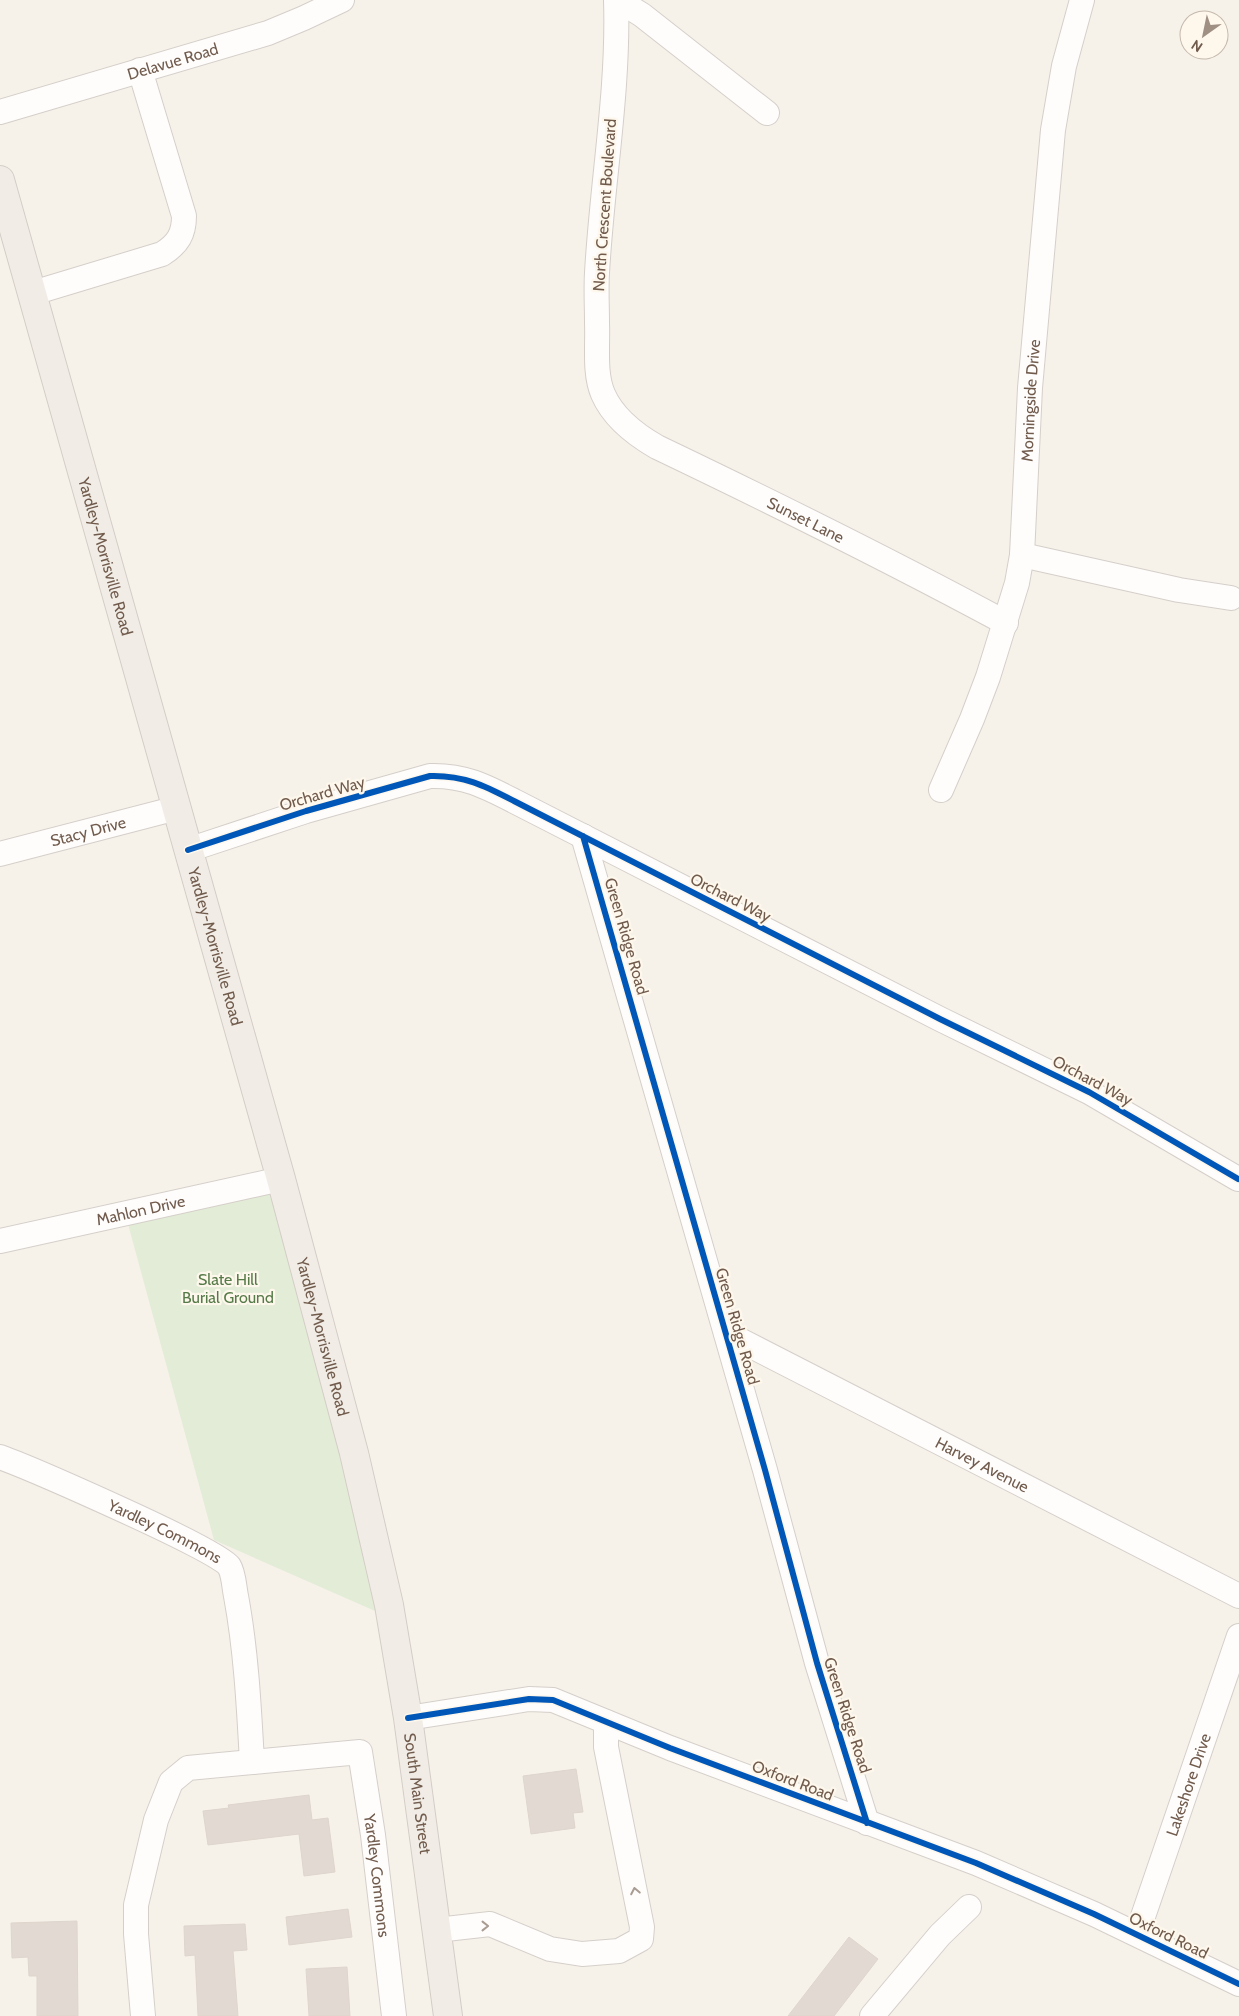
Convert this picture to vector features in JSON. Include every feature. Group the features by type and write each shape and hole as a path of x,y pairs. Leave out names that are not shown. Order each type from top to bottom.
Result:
{"main road":[{"name":"Yardley-Morrisville Road","path":"0,180 281,1179 354,1453 374,1541"},
{"name":"South Main Street","path":"374,1541 389,1604 408,1718 448,2016"}],"street":[{"name":"Delavue Road","path":"0,112 268,33 342,0"},
{"path":"617,0 642,15 767,112"},
{"name":"North Crescent Boulevard","path":"611,408 603,394 598,377 597,274 609,149 617,0"},
{"name":"Morningside Drive","path":"940,790 972,719 1006,623 1017,583 1022,555 1030,388 1053,130 1064,66 1082,0"},
{"path":"33,293 162,254 172,248 180,239 184,227 184,216 140,70"},
{"name":"Sunset Lane","path":"611,408 642,438 656,446 923,578 1006,623"},
{"path":"1022,555 1178,590 1232,598"},
{"name":"Orchard Way","path":"188,850 306,811 430,776 449,775 467,779 583,836 940,1019 1089,1092 1238,1179"},
{"name":"Stacy Drive","path":"0,854 177,808"},
{"name":"Green Ridge Road","path":"583,836 763,1460 817,1663 868,1823"},
{"name":"Mahlon Drive","path":"0,1241 281,1179"},
{"name":"Harvey Avenue","path":"726,1333 1239,1596"},
{"name":"Yardley Commons","path":"0,1457 170,1533 219,1557 229,1566 239,1616 248,1694 252,1762"},
{"name":"Lakeshore Drive","path":"1137,1934 1239,1636"},
{"name":"Oxford Road","path":"408,1718 529,1699 553,1700 670,1748 976,1863 1094,1914 1239,1984"},
{"path":"437,1930 490,1924 550,1950 582,1954 618,1952 642,1939 642,1927 606,1747 606,1722"},
{"name":"Yardley Commons","path":"143,2016 136,1905 156,1820 171,1782 188,1768 360,1752 373,1835 394,2016"},
{"path":"872,2016 940,1935 968,1907"}],"green space":[{"name":"Slate Hill Burial Ground","path":"281,1179 391,1618 214,1540 125,1213"}],"building":[{"path":"576,1769 583,1812 573,1813 575,1828 531,1834 523,1776"},
{"path":"309,1795 312,1820 328,1818 335,1872 304,1876 299,1834 208,1845 203,1811 229,1808 228,1805"},
{"path":"348,1909 352,1937 289,1945 286,1917"},
{"path":"77,1921 78,2016 37,2016 37,1976 29,1976 28,1957 12,1958 11,1923"},
{"path":"245,1924 247,1950 233,1951 238,2016 198,2016 195,1955 185,1956 184,1926"},
{"path":"849,1937 878,1959 834,2016 788,2016"},
{"path":"347,1967 350,2016 309,2016 306,1969"}],"cycle path":[{"path":"188,850 306,811 430,776 453,777 474,782 940,1019 1089,1092 1238,1179"},
{"path":"583,836 765,1470 817,1663 867,1823"},
{"path":"408,1718 529,1699 553,1700 670,1748 976,1863 1094,1914 1239,1984"}]}
